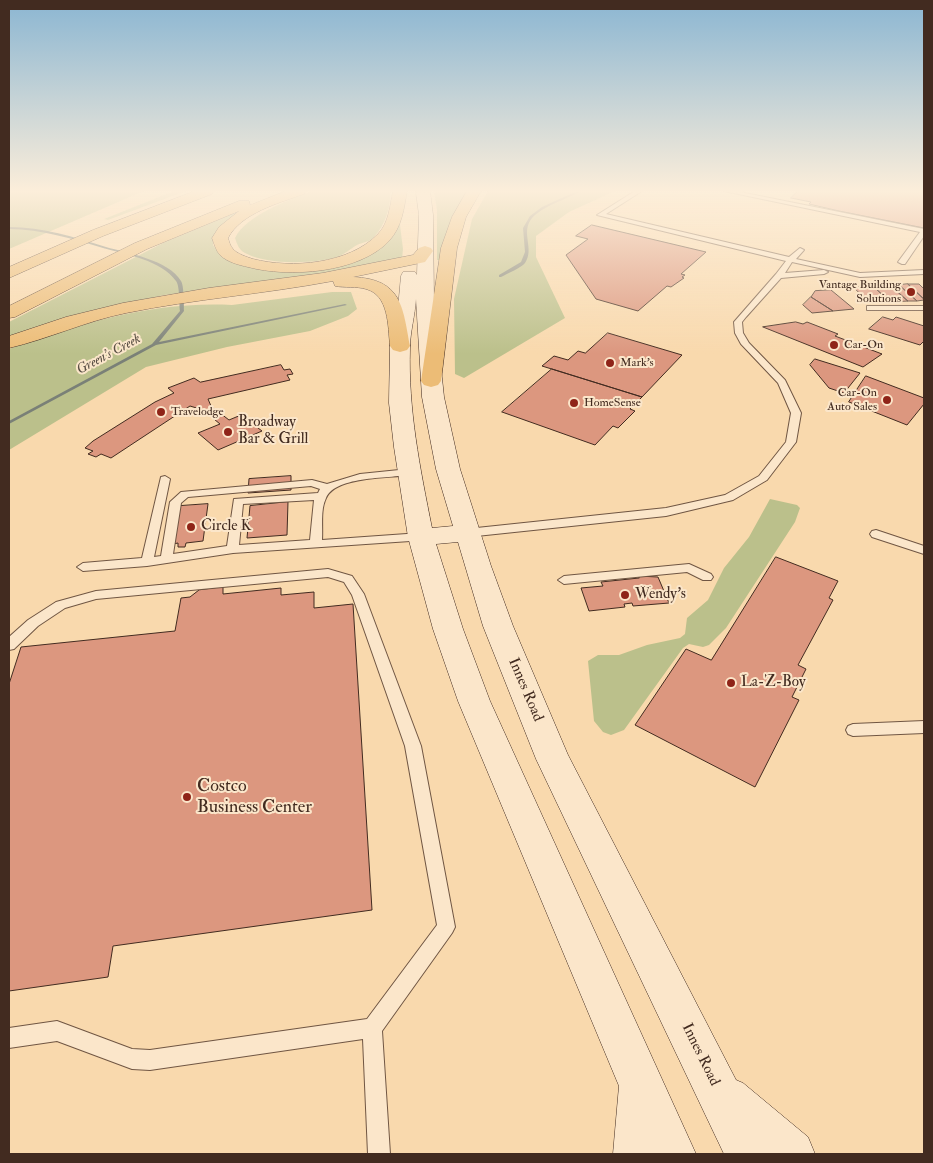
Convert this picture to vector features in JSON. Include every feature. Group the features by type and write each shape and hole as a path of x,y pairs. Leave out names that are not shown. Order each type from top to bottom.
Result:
{"highway":[{"path":"9,260 39,245"},
{"path":"9,274 70,245"},
{"path":"9,313 143,245"},
{"path":"223,245 226,252 249,263 280,267 317,266 350,258 373,245"},
{"path":"432,381 450,245"},
{"path":"9,342 90,316 154,302 322,278 415,252"},
{"path":"254,287 346,282 375,287 386,292 391,299 400,346"}],"main road":[{"name":"Innes Road","path":"417,245 400,346 400,403 409,472 421,537 448,629 474,701 672,1154"},
{"name":"Innes Road","path":"415,252 425,304 437,418 448,469 498,626 553,758 749,1154"},
{"path":"421,537 467,533"},
{"path":"637,1154 641,1081"},
{"path":"718,1091 791,1154"}],"lane":[{"path":"728,245 860,274 924,272"},
{"path":"902,262 914,245"},
{"path":"467,533 666,512 729,498 763,478 791,442 796,413 782,382 745,344 738,329 738,322 800,250"},
{"path":"779,276 814,272 848,272"},
{"path":"870,308 924,308"},
{"path":"226,490 238,501 324,492 348,479 409,472"},
{"path":"148,562 166,479"},
{"path":"166,559 176,502 179,497 185,494 312,483 324,492"},
{"path":"315,544 324,492"},
{"path":"233,550 238,501"},
{"path":"876,534 924,550"},
{"path":"83,567 148,562 233,550 421,537"},
{"path":"564,580 689,568 707,578"},
{"path":"9,645 33,623 61,605 96,595 328,573 348,579 358,594 413,746 446,927 372,1028 379,1154"},
{"path":"853,730 924,727"},
{"path":"9,1038 56,1031 132,1059 150,1060 372,1028"}],"green space":[{"path":"9,245 18,245 9,249"},
{"path":"159,245 213,245 218,252 235,262 327,268 364,245 403,245 402,259 290,279 164,295 60,320 9,337 9,322"},
{"path":"237,245 357,245 337,257 304,262 265,260 254,257"},
{"path":"437,245 447,245 442,260 437,260"},
{"path":"466,245 536,245 536,257 565,318 464,378 455,374 454,299"},
{"path":"332,292 351,292 357,309 348,316 310,331 227,347 146,367 9,450 9,349 90,323 146,310 203,305 232,305"},
{"path":"770,499 797,505 800,508 795,522 726,628 709,645 703,647 689,644 683,648 624,730 611,735 603,732 594,721 588,661 598,655 619,655 647,645 680,638 685,634 687,618 708,600 724,568 749,537"}],"building":[{"path":"579,245 678,245 706,252 681,274 685,275 682,277 684,278 671,287 667,286 638,311 596,299 566,255"},
{"path":"908,284 919,284 924,289 924,299"},
{"name":"Vantage Building Solutions","path":"908,284 924,300 917,301 899,285"},
{"path":"890,285 908,301 890,302 873,286"},
{"path":"890,285 899,285 917,301 908,301"},
{"path":"873,286 890,302 870,303 853,287"},
{"path":"831,290 854,309 833,311 811,297 815,291"},
{"path":"811,297 833,311 812,313 803,305"},
{"path":"883,317 893,320 896,317 924,326 924,341 920,345 869,329"},
{"name":"Car-On","path":"796,322 803,324 807,322 838,334 835,336 882,354 863,367 763,327"},
{"name":"Mark's","path":"608,333 682,355 642,397 542,366 554,356 568,360 578,351 585,353"},
{"path":"815,359 860,373 844,393 829,388 810,365"},
{"name":"Travelodge","path":"281,365 284,370 290,369 293,374 287,375 290,380 208,399 211,406 229,420 241,415 262,431 218,450 198,433 220,424 203,410 190,406 111,458 101,454 96,457 88,454 93,451 85,448 155,402 174,393 168,388 194,378 200,382"},
{"name":"HomeSense","path":"552,369 642,397 630,409 635,411 618,428 613,426 595,445 502,412"},
{"name":"Car-On Auto Sales","path":"866,376 924,398 924,404 907,425 849,402"},
{"path":"291,476 291,490 248,493 249,479"},
{"path":"288,502 287,535 247,538 250,506"},
{"name":"Circle K","path":"208,504 203,541 186,543 185,547 178,547 178,543 173,544 180,506"},
{"name":"La-Z-Boy","path":"776,557 838,581 829,598 833,600 798,665 806,669 792,697 799,700 755,787 635,725 686,649 711,660"},
{"name":"Wendy's","path":"638,576 658,577 669,603 633,606 632,603 624,604 625,607 589,611 581,588 603,586 601,582 639,578"},
{"name":"Costco Business Center","path":"223,587 223,594 281,588 281,595 314,592 314,608 353,604 372,910 113,946 108,977 9,991 9,684 21,647 175,631 181,598 190,597 199,590"}],"waterway":[{"name":"Green's Creek","path":"9,423 154,345 182,311 180,282 172,274 154,262 98,245"},
{"path":"500,276 523,263 527,252 526,245"},
{"path":"156,344 345,305"}],"place":[{"name":"Vantage Building Solutions","path":"911,292"},
{"name":"Car-On","path":"834,345"},
{"name":"Mark's","path":"610,363"},
{"name":"Car-On Auto Sales","path":"887,400"},
{"name":"HomeSense","path":"574,403"},
{"name":"Travelodge","path":"161,412"},
{"name":"Broadway Bar & Grill","path":"228,432"},
{"name":"Circle K","path":"191,527"},
{"name":"Wendy's","path":"625,595"},
{"name":"La-Z-Boy","path":"731,683"},
{"name":"Costco Business Center","path":"187,797"}]}
